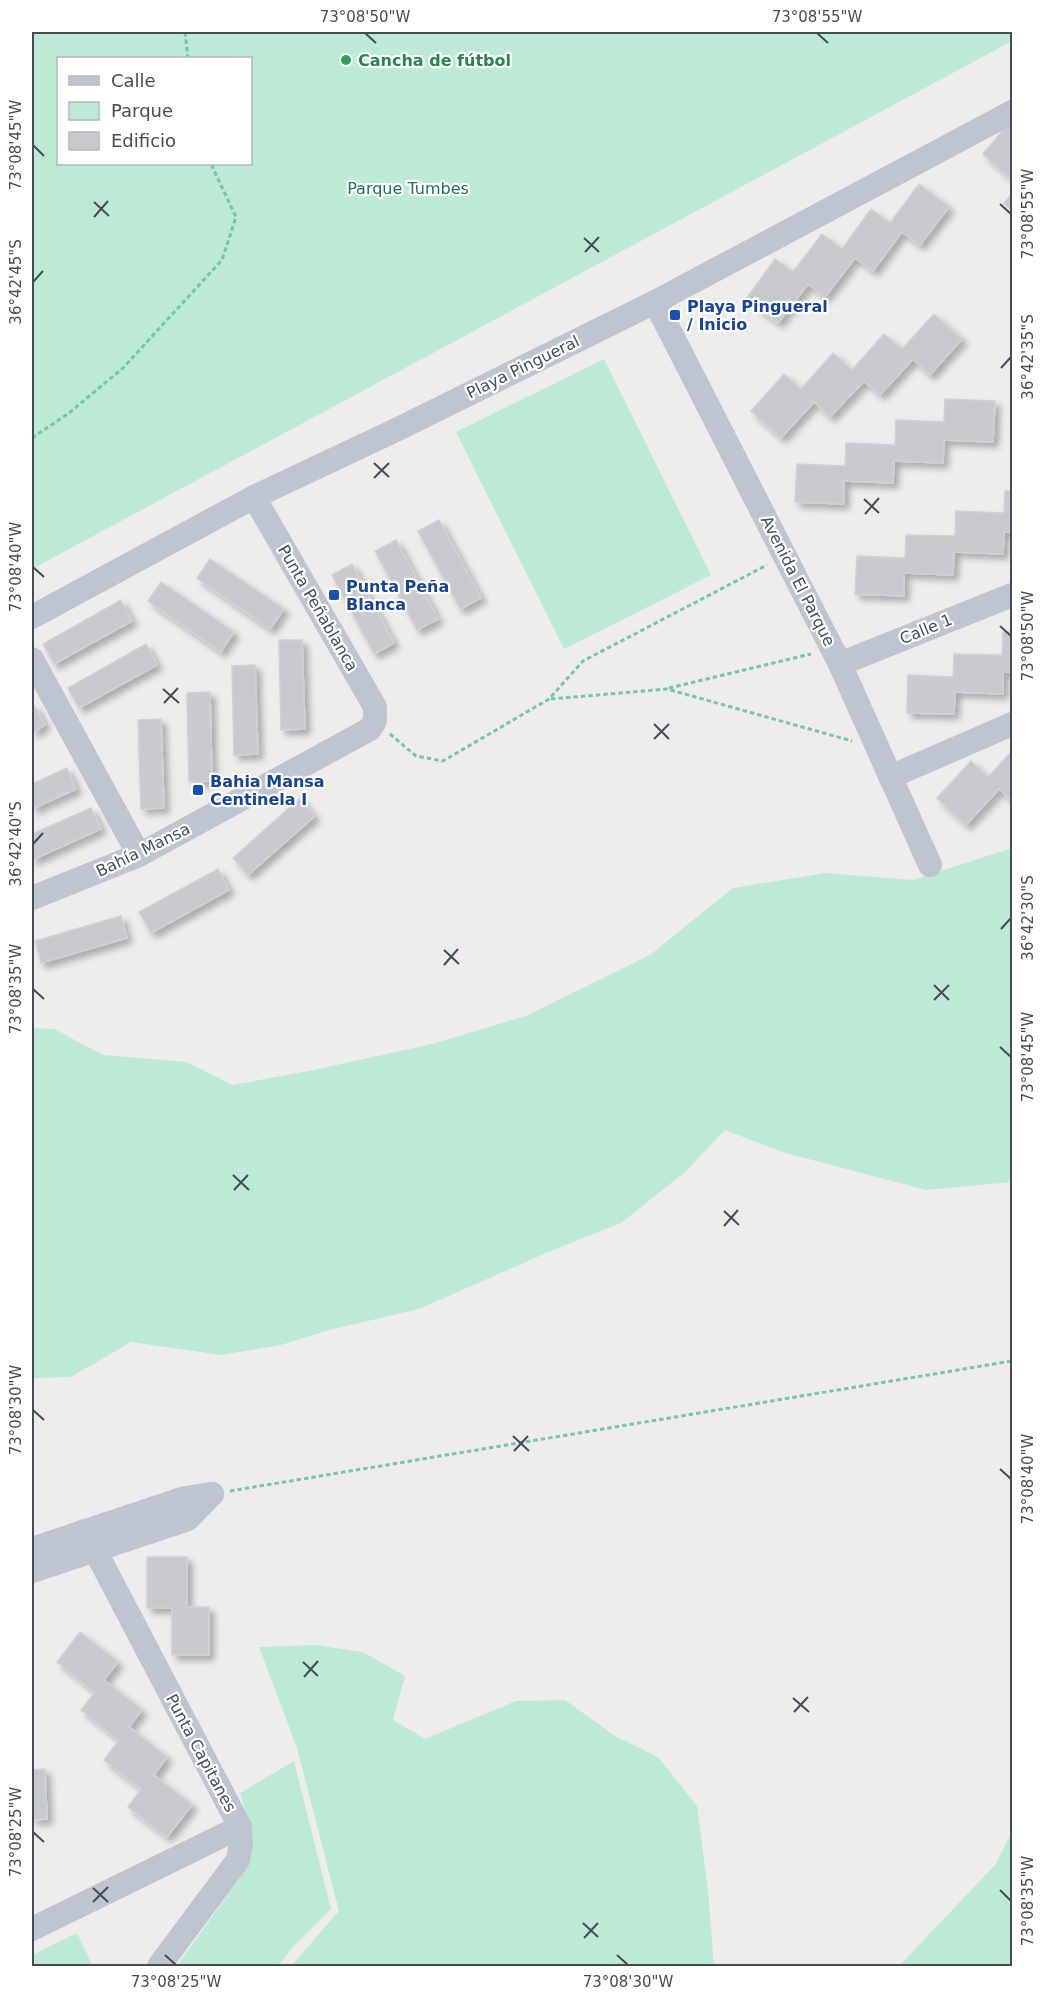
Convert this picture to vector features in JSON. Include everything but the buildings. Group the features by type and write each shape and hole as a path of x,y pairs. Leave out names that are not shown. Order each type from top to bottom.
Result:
{"street":[{"name":"Playa Pingueral","path":"32,617 254,497 396,430 655,302 1012,112"},
{"name":"Avenida El Parque","path":"655,302 836,656 930,865"},
{"name":"Punta Peñablanca","path":"254,497 375,707 375,721"},
{"name":"Calle 1","path":"836,656 1012,595"},
{"path":"32,659 139,855"},
{"name":"Bahía Mansa","path":"32,898 139,855 370,729 375,721"},
{"path":"890,777 1012,724"},
{"path":"32,1571 89,1540 184,1498 212,1494"},
{"path":"32,1549 89,1540"},
{"name":"Punta Capitanes","path":"89,1540 240,1827 241,1844 238,1860 159,1966"},
{"path":"34,1920 240,1827"}],"path":[{"path":"185,32 188,57"},
{"path":"32,438 69,413 123,368 222,260 236,217 210,165"},
{"path":"375,721 416,756 443,761 549,699 583,661 785,556"},
{"path":"549,699 667,689 836,656"},
{"path":"667,689 877,748"},
{"path":"212,1494 1012,1361"}],"green space":[{"name":"Parque Tumbes","path":"32,32 1012,32 1012,41 32,569"},
{"path":"604,359 711,575 564,649 456,432"},
{"path":"1012,848 1012,1182 926,1190 782,1152 725,1130 685,1172 621,1223 419,1309 329,1330 281,1345 221,1355 131,1342 71,1377 32,1378 32,1028 54,1029 103,1055 187,1062 233,1085 432,1044 526,1016 650,955 733,888 826,873 913,880"},
{"path":"315,1645 363,1652 405,1676 393,1720 425,1739 516,1701 565,1700 615,1736 658,1757 697,1806 708,1890 714,1966 291,1966 339,1911 297,1748 259,1647"},
{"path":"294,1761 331,1909 292,1948 278,1966 177,1966 249,1865 251,1832 240,1793"},
{"path":"1012,1831 1012,1966 899,1966 996,1864"},
{"path":"77,1933 93,1966 32,1966 32,1955"}],"place":[{"name":"Cancha de fútbol","path":"346,60"},
{"name":"Playa Pingueral / Inicio","path":"675,315"},
{"name":"Punta Peña Blanca","path":"334,595"},
{"name":"Bahia Mansa Centinela I","path":"198,790"}]}
